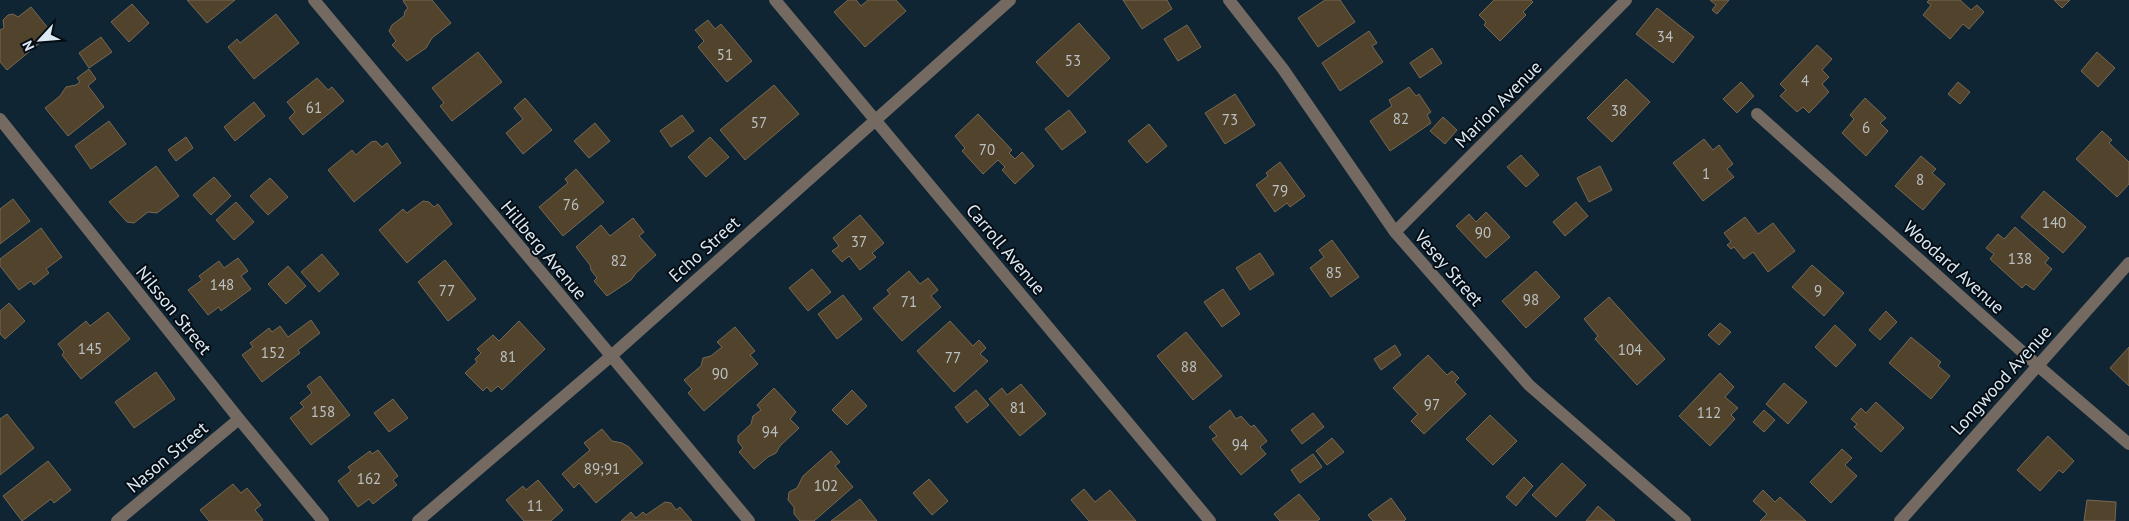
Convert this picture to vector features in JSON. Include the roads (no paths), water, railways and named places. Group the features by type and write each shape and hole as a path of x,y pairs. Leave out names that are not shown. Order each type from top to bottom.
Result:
{"street":[{"name":"Hillberg Avenue","path":"314,0 610,357 749,521"},
{"name":"Carroll Avenue","path":"775,0 1210,521"},
{"name":"Echo Street","path":"418,521 610,357 874,119 1010,0"},
{"name":"Vesey Street","path":"1229,0 1283,68 1394,232 1529,385 1685,521"},
{"name":"Marion Avenue","path":"1394,232 1626,0"},
{"name":"Woodard Avenue","path":"1757,114 2037,365 2129,444"},
{"name":"Nilsson Street","path":"0,119 239,419 323,521"},
{"name":"Longwood Avenue","path":"1900,521 2129,263"},
{"name":"Nason Street","path":"117,521 239,419"}]}
